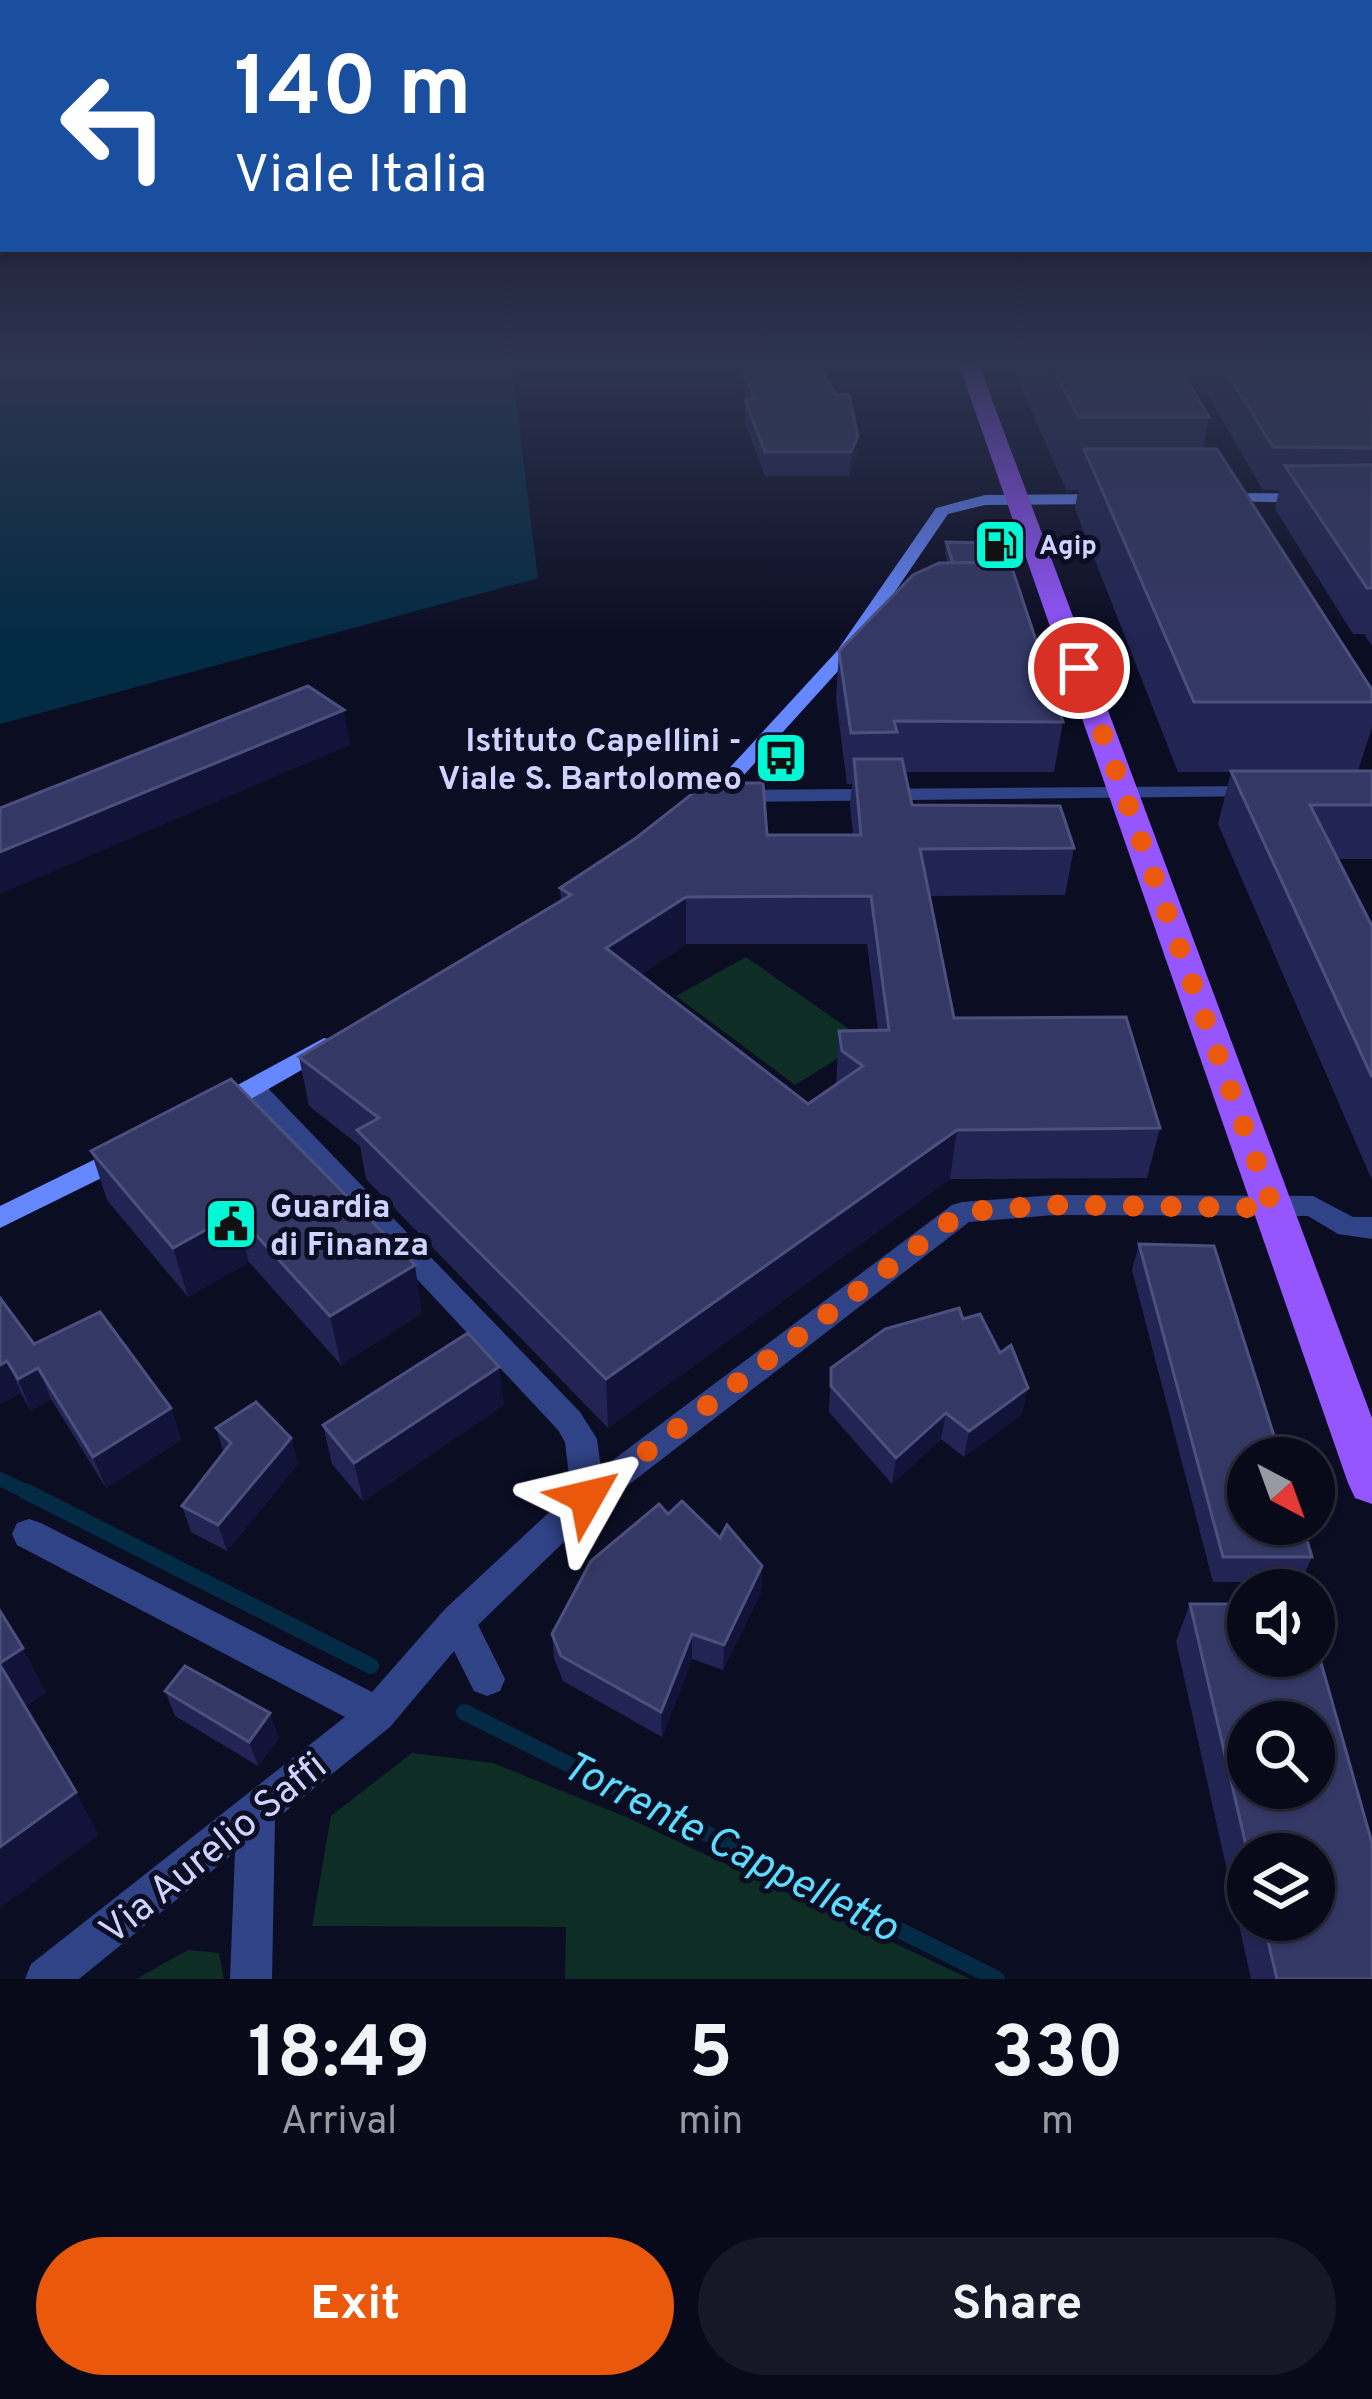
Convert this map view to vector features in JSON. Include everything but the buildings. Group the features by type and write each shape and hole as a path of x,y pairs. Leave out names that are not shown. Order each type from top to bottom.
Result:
{"main road":[{"path":"1001,454 1372,1483"},
{"path":"1206,498 1222,491 1372,499"},
{"path":"688,818 718,796 843,655 942,511 985,500 1121,499"},
{"path":"881,600 913,600"},
{"path":"189,1122 338,1038"},
{"path":"0,1218 147,1143"}],"street":[{"path":"1222,491 1239,518"},
{"path":"718,796 1287,792"},
{"path":"253,1088 569,1421 581,1439 587,1497"},
{"name":"Via Aurelio Saffi","path":"46,1979 377,1714 457,1621 587,1497 962,1212 1054,1205 1313,1206 1348,1227 1372,1228"},
{"path":"29,1534 377,1714"},
{"path":"457,1621 488,1679"},
{"path":"250,1979 256,1812"}],"green space":[{"path":"746,957 866,1041 795,1085 676,996"},
{"path":"412,1753 493,1763 626,1817 970,1979 565,1979 566,1927 312,1926 331,1816"},
{"path":"188,1950 219,1953 224,1979 136,1979"}],"water":[{"path":"0,454 523,454 538,578 0,724"}],"waterway":[{"name":"Torrente Cappelletto","path":"0,1479 29,1493"},
{"name":"Torrente Cappelletto","path":"25,1491 29,1493"},
{"name":"Torrente Cappelletto","path":"29,1493 371,1666"},
{"name":"Torrente Cappelletto","path":"464,1712 997,1979"}],"place":[{"name":"Agip","path":"1000,545"},
{"name":"Istituto Capellini - Viale S. Bartolomeo","path":"781,758"},
{"name":"Guardia di Finanza","path":"231,1224"}],"route":[{"path":"587,1497 962,1212 1054,1205 1273,1208 1079,668"}]}
